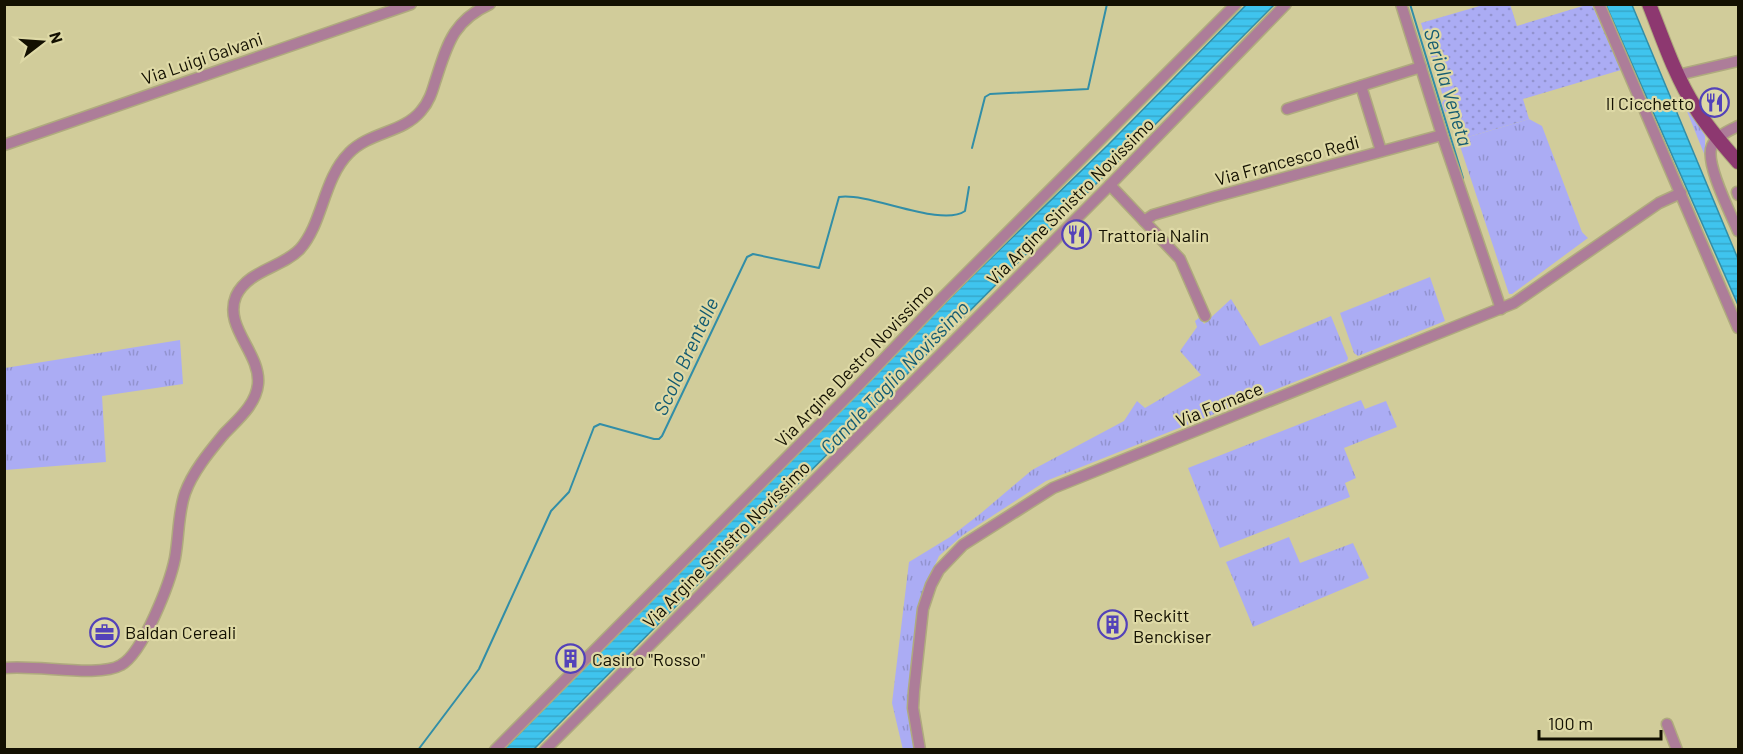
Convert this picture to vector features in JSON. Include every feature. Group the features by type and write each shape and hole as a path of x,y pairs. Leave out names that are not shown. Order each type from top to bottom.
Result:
{"main road":[{"path":"1648,4 1678,75 1694,106 1738,162"}],"street":[{"name":"Via Luigi Galvani","path":"4,145 411,4"},
{"path":"4,668 39,667 105,671 122,665 135,653 146,634 173,566 183,502 190,482 210,452 247,408 257,391 256,365 234,317 237,295 248,281 300,249 333,176 349,153 377,135 406,124 424,108 431,95 452,36 469,16 490,4"},
{"name":"Via Argine Destro Novissimo","path":"495,750 1236,4"},
{"name":"Via Argine Sinistro Novissimo","path":"545,750 1110,186 1286,4"},
{"path":"1401,4 1442,135 1501,309"},
{"path":"1599,4 1738,328"},
{"path":"1678,75 1738,61"},
{"path":"1287,109 1421,67"},
{"path":"1361,86 1381,151"},
{"path":"1738,126 1717,138 1710,151 1711,161 1734,211 1738,231"},
{"name":"Via Francesco Redi","path":"1144,221 1153,215 1214,197 1442,135"},
{"path":"1110,186 1180,259 1205,316"},
{"name":"Via Fornace","path":"920,750 914,691 923,609 935,577 963,545 1053,488 1501,309 1520,299 1659,203 1681,193"},
{"path":"1667,724 1677,750"}],"green space":[{"path":"1510,4 1517,26 1592,5 1621,70 1523,99 1529,119 1458,140 1451,114 1445,112 1442,103 1444,100 1421,23 1483,5"},
{"path":"1678,89 1705,136 1705,156"},
{"path":"1529,119 1542,126 1582,232 1588,238 1509,294 1458,140"},
{"path":"1430,277 1445,321 1358,356 1354,353 1340,313"},
{"path":"1231,299 1260,346 1331,316 1348,358 1347,361 1046,481 963,535 939,556 926,585 917,615 910,682 916,749 903,750 892,703 909,562 950,537 1032,470 1124,421 1137,401 1145,408 1201,375 1180,351 1197,327 1195,321 1200,317 1204,324"},
{"path":"180,340 183,384 102,396 106,462 5,470 5,368"},
{"path":"1361,400 1365,409 1386,401 1397,427 1344,448 1356,478 1345,483 1350,497 1220,548 1188,468"},
{"path":"1289,537 1300,563 1353,543 1369,578 1253,627 1226,562"}],"water":[{"name":"Canale Taglio Novissimo","path":"1246,5 1274,5 534,749 503,750 959,289 1108,145"},
{"path":"1606,5 1632,5 1738,259 1738,305"}],"waterway":[{"name":"Scolo Brentelle","path":"972,148 985,97 990,94 1088,89 1107,4"},
{"name":"Seriola Veneta","path":"1410,4 1463,178"},
{"name":"Scolo Brentelle","path":"418,750 479,669 551,511 569,492 594,427 600,424 654,439 662,436 747,257 753,254 819,268 839,197 868,199 922,213 954,215 965,211 969,187"}],"place":[{"name":"Il Cicchetto","path":"1715,103"},
{"name":"Trattoria Nalin","path":"1077,235"},
{"name":"Reckitt Benckiser","path":"1112,625"},
{"name":"Baldan Cereali","path":"104,632"},
{"name":"Casino \"Rosso\"","path":"571,659"}]}
